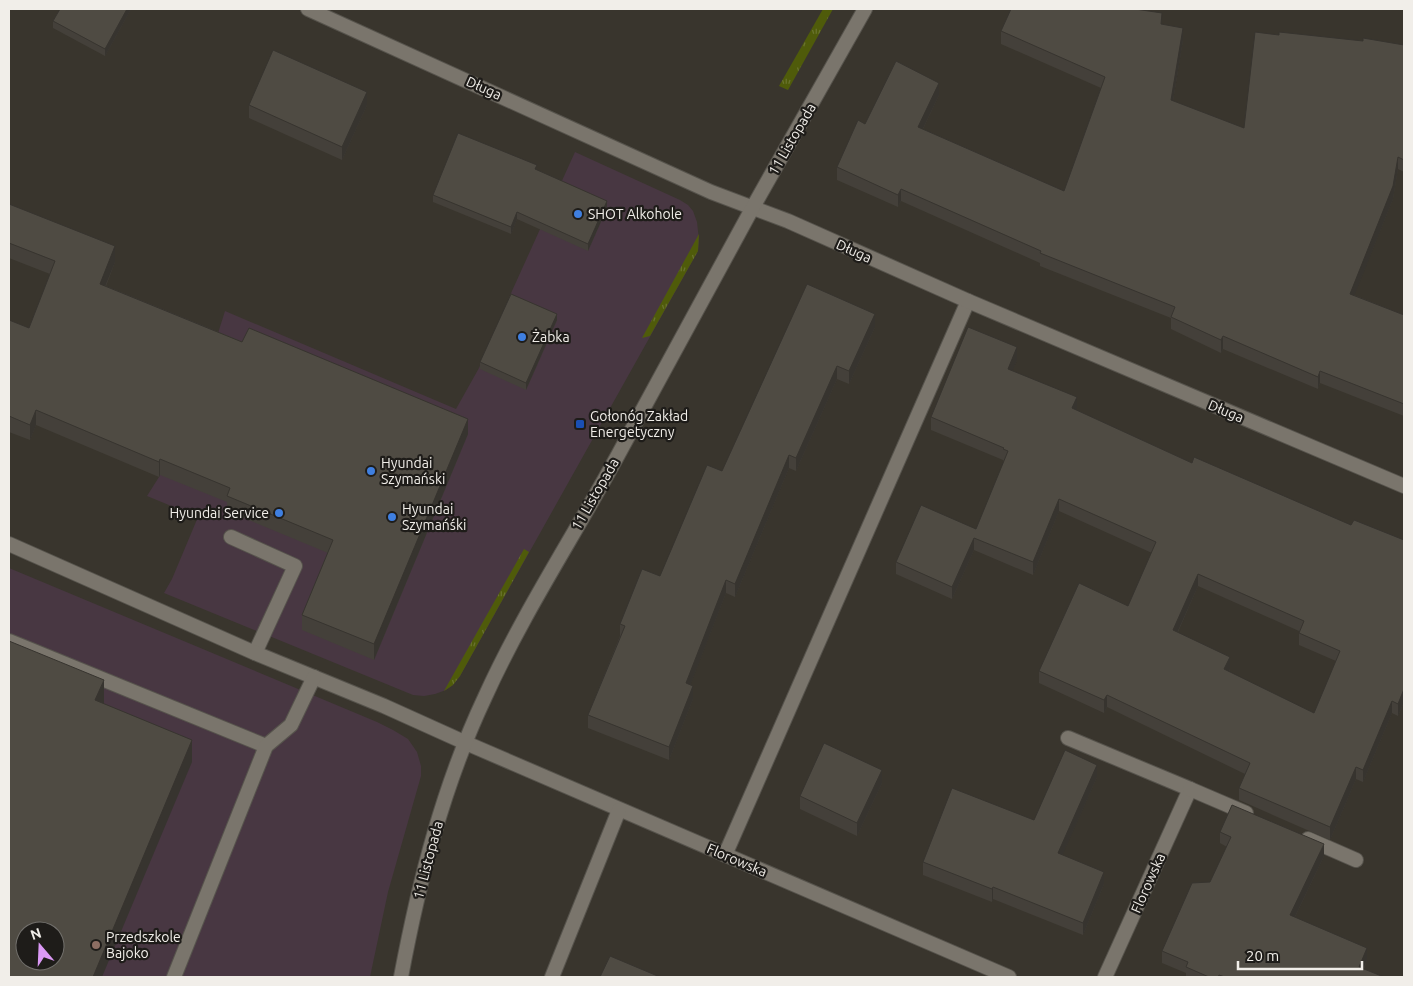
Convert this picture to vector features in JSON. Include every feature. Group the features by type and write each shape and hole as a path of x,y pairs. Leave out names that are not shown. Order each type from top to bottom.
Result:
{"street":[{"name":"Długa","path":"308,9 710,192 788,221 968,301 1404,486"},
{"name":"11 Listopada","path":"401,977 420,885 435,830 484,699 545,581 615,461 753,208 866,9"},
{"path":"725,855 968,301"},
{"path":"231,537 295,566 255,653"},
{"name":"Florowska","path":"9,544 255,653 384,706 619,810 1009,977"},
{"path":"9,641 266,746"},
{"path":"174,977 266,746 291,725 314,677"},
{"path":"1068,738 1260,819"},
{"name":"Florowska","path":"1106,977 1190,789"},
{"path":"552,977 619,810"},
{"path":"1295,834 1356,860"}],"shaded area":[{"path":"575,152 688,205 693,211 697,222 698,251 460,676 453,685 435,694 413,695 164,593 172,579 198,517 147,496 159,477 214,346 225,311 456,409 479,368"},
{"path":"9,568 377,722 408,739 417,752 421,766 421,776 388,892 370,977 9,977"}],"green space":[{"path":"823,9 833,9 788,90 779,86"},
{"path":"699,234 698,251 650,336 642,338"},
{"path":"524,549 529,552 460,676 453,685 444,691"}],"building":[{"path":"60,9 127,9 105,49 53,21"},
{"path":"1011,9 1135,9 1162,13 1161,24 1183,28 1171,100 1244,128 1255,32 1279,35 1279,32 1363,41 1363,38 1404,45 1404,160 1398,157 1393,186 1350,294 1404,315 1404,404 1320,371 1318,377 1223,336 1221,340 1171,317 1175,307 1040,253 1041,251 901,189 898,195 837,167 858,120 865,124 896,61 939,83 918,127 1064,191 1105,77 1001,31"},
{"path":"273,50 367,92 342,147 249,105"},
{"path":"458,133 537,165 535,169 607,201 588,244 517,212 511,227 433,195"},
{"path":"9,204 115,246 100,284 242,342 249,328 468,419 374,644 302,615 333,540 227,496 230,488 160,459 159,462 36,410 30,425 9,416 9,320 29,328 55,261 9,243"},
{"path":"807,284 875,314 849,371 837,366 796,458 789,455 735,584 726,580 686,683 693,686 669,747 588,715 625,626 620,624 642,569 660,576 707,465 722,471"},
{"name":"Żabka","path":"511,294 557,314 526,383 480,362"},
{"path":"968,327 1017,347 1008,369 1077,397 1072,408 1192,463 1194,457 1351,525 1354,520 1404,540 1404,689 1398,704 1392,701 1363,770 1356,767 1330,827 1239,788 1250,763 1107,695 1104,700 1039,671 1079,583 1128,606 1156,542 1059,499 1033,562 974,538 952,587 896,562 921,505 976,529 1008,451 931,417","holes":["1198,574 1304,621 1299,633 1340,651 1314,713 1224,669 1230,657 1173,630"]},
{"path":"9,641 104,680 95,700 192,740 93,977 9,977"},
{"path":"824,743 882,770 857,823 800,796"},
{"path":"1065,750 1097,765 1058,853 1104,872 1083,923 993,887 992,889 923,862 952,788 1034,820"},
{"path":"1232,805 1324,844 1290,915 1367,948 1359,967 1384,977 1225,977 1219,975 1218,977 1209,977 1186,967 1188,962 1162,951 1192,883 1210,882 1231,837 1220,832"},
{"path":"610,956 660,977 600,977"}],"place":[{"name":"SHOT Alkohole","path":"578,214"},
{"name":"Żabka","path":"522,337"},
{"name":"Gołonóg Zakład Energetyczny","path":"580,424"},
{"name":"Hyundai Szymański","path":"371,471"},
{"name":"Hyundai Service","path":"279,513"},
{"name":"Hyundai Szymańśki","path":"392,517"},
{"name":"Przedszkole Bajoko","path":"96,945"}]}
